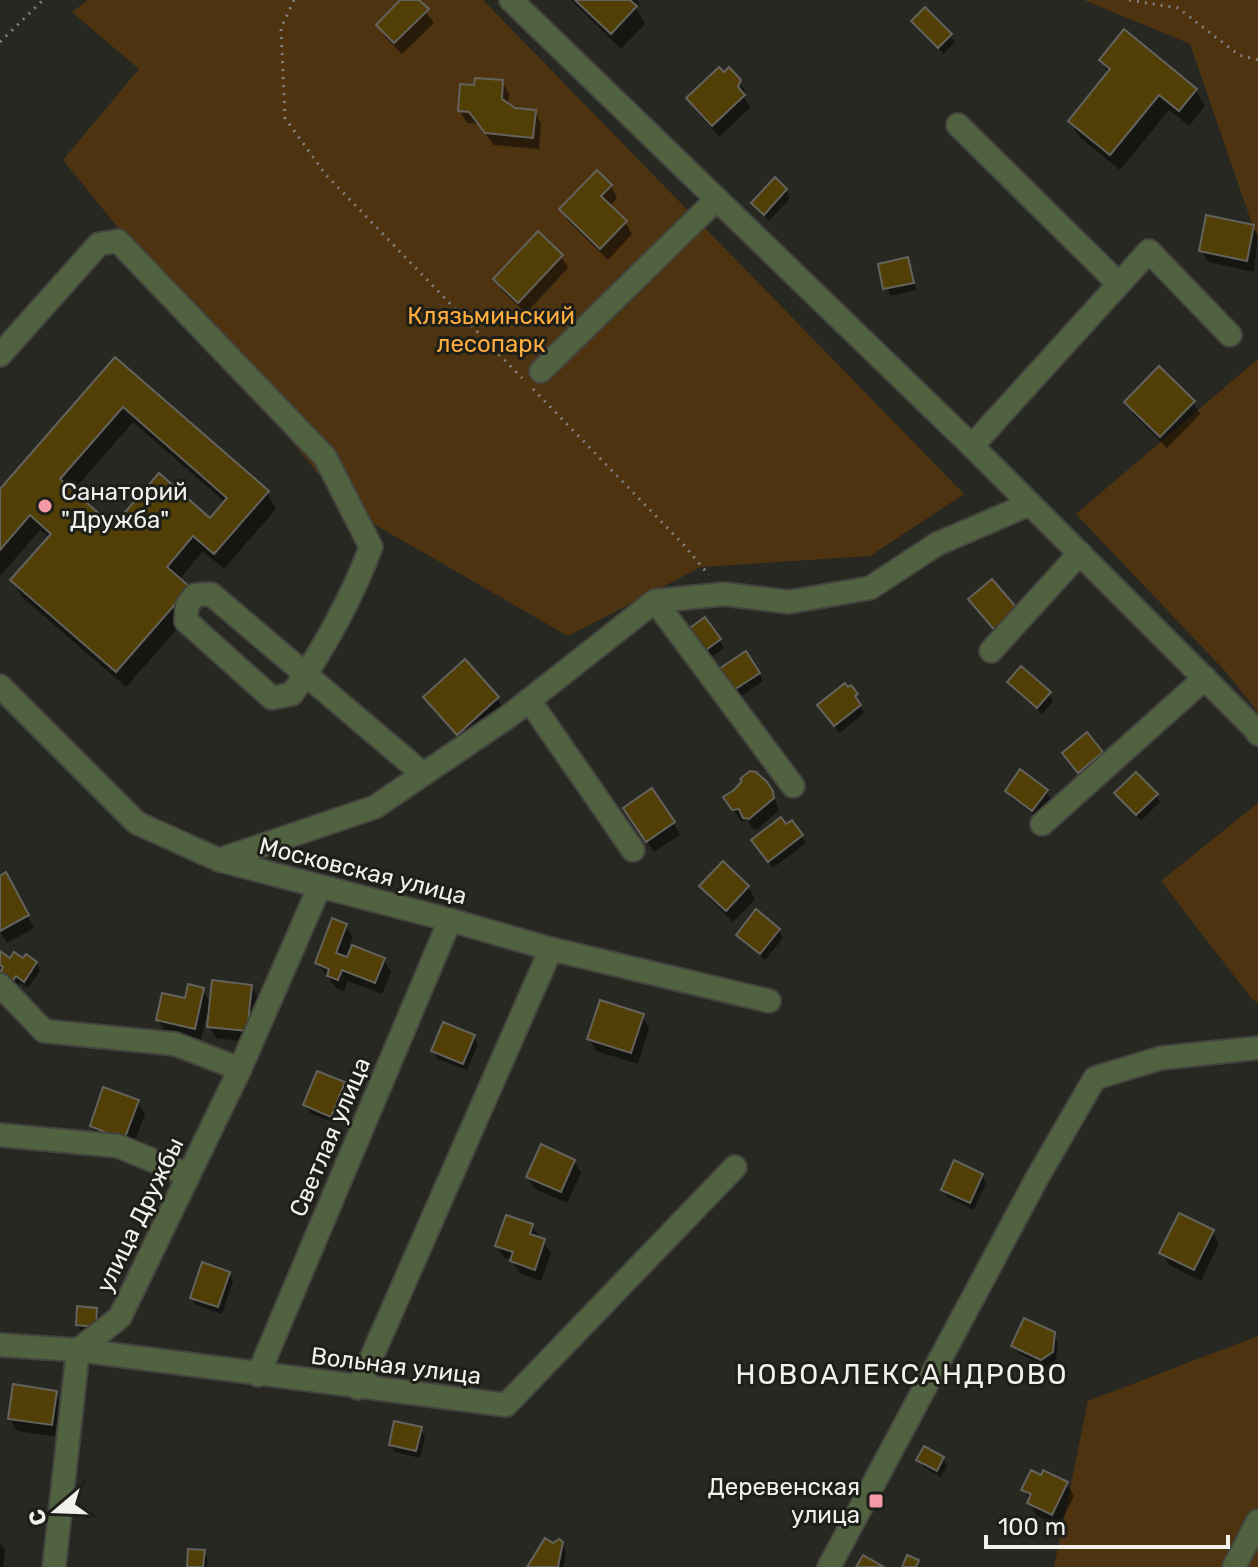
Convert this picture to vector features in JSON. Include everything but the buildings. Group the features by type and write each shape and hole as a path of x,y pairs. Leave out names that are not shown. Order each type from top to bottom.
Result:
{"street":[{"path":"511,0 972,446 1258,734"},
{"path":"958,125 1119,284"},
{"path":"541,371 717,199"},
{"path":"0,355 99,244 118,241 325,457 371,547 356,586 306,674 292,694 272,698 186,621 187,606 195,595 211,594 306,674 423,774"},
{"path":"972,446 1149,251 1230,335"},
{"path":"219,860 375,807 529,700 655,601 724,594 789,602 870,588 937,544 1030,504"},
{"path":"991,651 1080,553"},
{"path":"655,601 793,786"},
{"path":"1042,824 1205,678"},
{"name":"Московская улица","path":"0,686 137,823 219,860 551,949 769,1001"},
{"path":"529,700 633,850"},
{"name":"улица Дружбы","path":"78,1350 120,1317 240,1069 319,888"},
{"name":"Светлая улица","path":"258,1375 450,920"},
{"path":"358,1388 551,949"},
{"path":"0,985 44,1031 175,1044 240,1069"},
{"path":"829,1567 1037,1178 1095,1078 1161,1058 1258,1048"},
{"path":"0,1135 118,1146 188,1175"},
{"name":"Вольная улица","path":"0,1345 78,1350 506,1405 735,1167"},
{"path":"54,1567 78,1350"},
{"path":"1234,1567 1258,1521"}],"path":[{"path":"0,42 43,0"},
{"path":"294,0 281,28 285,118 326,175 683,544 724,594"},
{"path":"1129,0 1178,8 1239,55 1258,60"}],"green space":[{"name":"Клязьминский лесопарк","path":"88,0 483,0 964,494 870,556 701,567 568,636 346,508 63,160 139,69 72,12"},
{"path":"1084,0 1258,0 1258,241 1190,44"},
{"path":"1258,359 1258,712 1226,672 1076,514"},
{"path":"1258,803 1258,1003 1161,881"},
{"path":"1258,1336 1258,1567 1054,1567 1088,1401"}],"place":[{"name":"Санаторий \"Дружба\"","path":"45,506"},
{"name":"Деревенская улица","path":"876,1501"}],"district":[{"name":"НОВОАЛЕКСАНДРОВО","path":"902,1374"}]}
